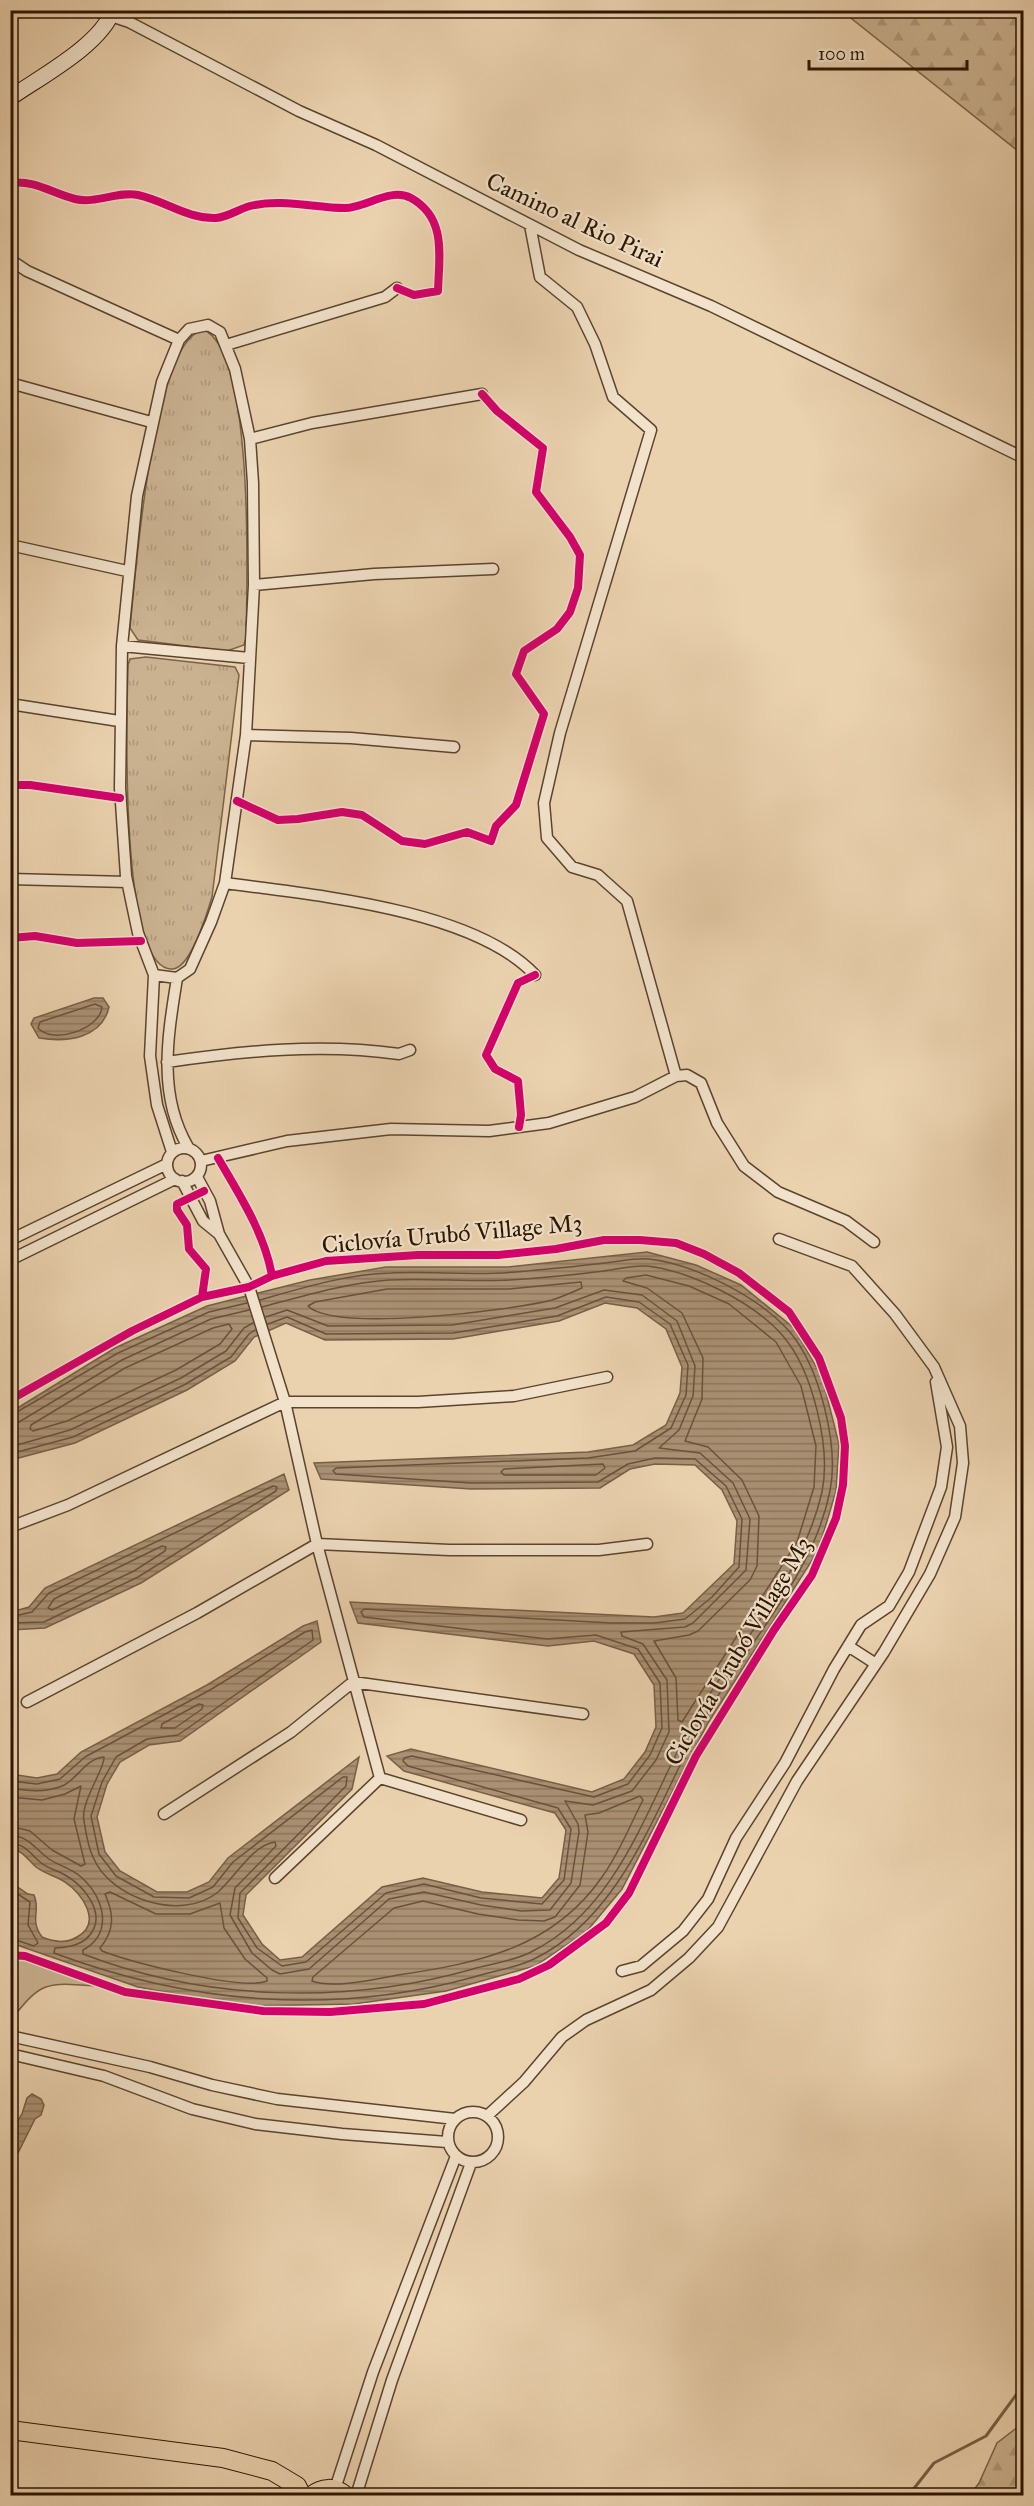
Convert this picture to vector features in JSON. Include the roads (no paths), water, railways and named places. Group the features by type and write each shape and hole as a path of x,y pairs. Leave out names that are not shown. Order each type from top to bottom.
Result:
{"main road":[{"path":"10,98 86,44 112,14"},
{"path":"10,2430 223,2458 272,2471 297,2486 302,2496"},
{"path":"311,2496 318,2490 340,2492"}],"street":[{"name":"Camino al Rio Pirai","path":"93,10 112,14 129,22 299,111 376,145 579,250 711,306 1023,458"},
{"path":"530,225 540,278 577,307 595,344 613,397 651,430 560,733 544,803 547,838 572,867 598,876 627,901 675,1076"},
{"path":"12,261 27,271 179,340"},
{"path":"226,345 385,297 397,288"},
{"path":"154,975 177,978 190,969 225,883 246,735 254,585 254,483 250,439 236,369 220,332 208,325 189,329 179,340 162,382 151,422 137,496 128,571 119,721 120,788 128,882 138,933 154,975 150,1056 157,1105 172,1152 167,1164 168,1171 178,1180 203,1221 219,1234"},
{"path":"10,382 151,422"},
{"path":"250,439 312,423 482,394"},
{"path":"10,545 128,571"},
{"path":"254,585 374,574 493,569"},
{"path":"122,646 249,658"},
{"path":"10,704 119,721"},
{"path":"246,735 351,738 454,747"},
{"path":"10,879 128,882"},
{"path":"225,883 397,910 465,932 519,957 535,975"},
{"path":"10,1260 178,1180 197,1177 201,1171 201,1161 197,1152 188,1147 178,1127 168,1087 166,1047 177,978"},
{"path":"167,1062 273,1049 323,1047 399,1054 410,1050"},
{"path":"201,1161 287,1141 379,1130 489,1131 549,1123 635,1097 675,1076 687,1075 701,1083 717,1123 744,1166 778,1192 846,1221 874,1242"},
{"path":"172,1152 188,1147"},
{"path":"10,1240 167,1164"},
{"path":"197,1177 210,1201 219,1234 251,1292 285,1402 318,1544 380,1778"},
{"path":"487,2116 524,2082 562,2037 586,2020 651,1990 689,1958 718,1927 797,1781 876,1664 930,1574 956,1517 963,1463 960,1426 934,1367 895,1314 852,1266 779,1239"},
{"path":"622,1971 641,1966 683,1931 708,1899 736,1838 785,1763 848,1646 861,1625 889,1606 909,1572 941,1487 947,1447 934,1367"},
{"path":"10,1527 68,1505 285,1402 418,1402 514,1396 607,1377"},
{"path":"27,1702 197,1613 318,1544 449,1550 599,1550 647,1544"},
{"path":"848,1646 876,1664"},
{"path":"164,1814 291,1732 353,1682 583,1714"},
{"path":"380,1778 521,1820"},
{"path":"275,1878 380,1778"},
{"path":"10,2036 150,2067 212,2085 277,2099 455,2119 471,2112 487,2116 497,2129 496,2146 486,2158 471,2163 456,2156 447,2142 447,2134 455,2119"},
{"path":"10,2054 104,2076 192,2109 255,2124 342,2134 447,2142"},
{"path":"340,2492 373,2372 456,2156"},
{"path":"356,2496 392,2380 471,2163"}],"water":[{"path":"94,998 103,998 109,1007 99,1026 82,1036 61,1040 39,1038 31,1024 34,1018"},
{"path":"647,1252 696,1265 741,1285 794,1328 822,1377 839,1444 836,1491 818,1551 708,1723 622,1889 587,1931 535,1966 446,1991 354,2004 240,2006 138,1987 11,1943 10,1882 28,1894 34,1895 36,1925 42,1937 60,1942 69,1941 85,1931 89,1916 78,1893 62,1880 36,1867 22,1853 11,1848 11,1774 37,1778 57,1774 81,1752 207,1685 303,1626 317,1621 321,1642 180,1741 149,1745 120,1762 107,1784 97,1817 105,1852 120,1871 157,1892 187,1892 209,1882 228,1858 359,1757 352,1789 246,1895 243,1915 262,1944 280,1960 302,1957 382,1887 423,1878 482,1892 542,1898 559,1878 566,1830 555,1813 404,1771 387,1756 411,1749 592,1792 624,1779 645,1752 656,1727 654,1685 634,1654 594,1641 548,1646 358,1623 350,1602 654,1617 683,1613 734,1564 737,1521 722,1490 695,1465 655,1464 630,1469 600,1488 471,1489 321,1479 314,1463 588,1452 633,1445 666,1425 680,1393 682,1367 666,1329 637,1308 605,1303 559,1321 453,1339 325,1340 286,1323 254,1337 235,1361 187,1390 75,1443 11,1460 11,1412 115,1348 207,1306 310,1280 386,1267 507,1267"},
{"path":"284,1474 289,1490 141,1583 45,1628 11,1630 11,1612 29,1607 45,1588"},
{"path":"32,2094 41,2099 44,2105 41,2115 35,2119 11,2167 11,2132 22,2114 27,2098"}],"waterway":[{"path":"908,2496 934,2463 986,2436 1024,2384"}]}
